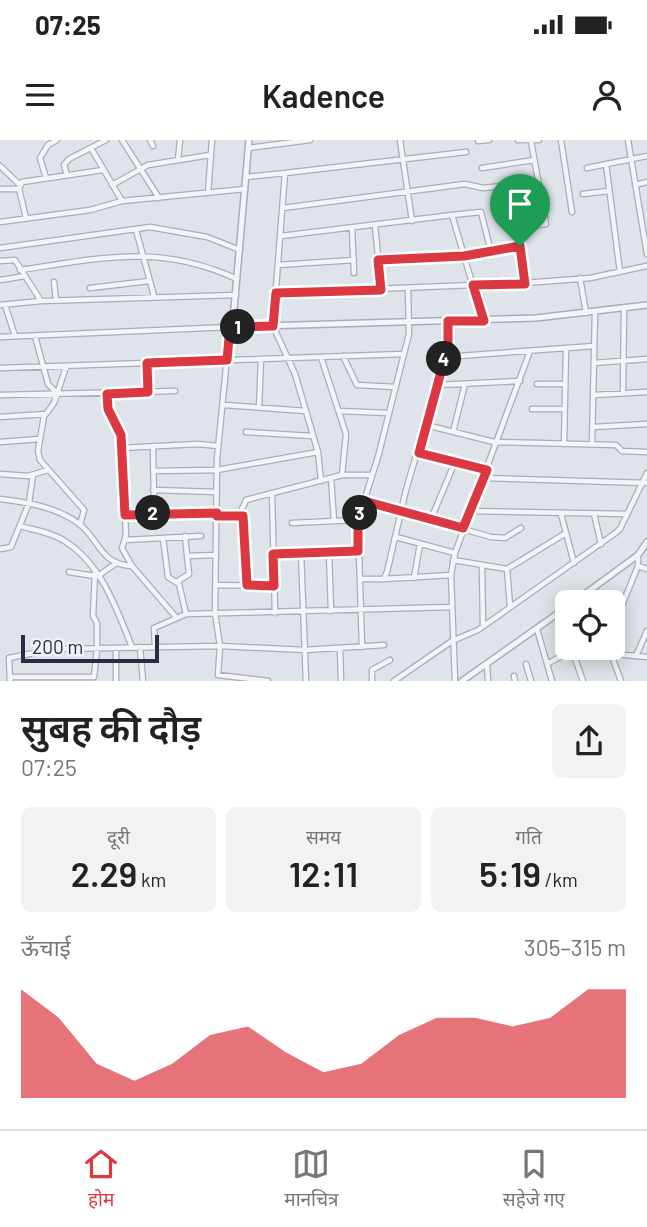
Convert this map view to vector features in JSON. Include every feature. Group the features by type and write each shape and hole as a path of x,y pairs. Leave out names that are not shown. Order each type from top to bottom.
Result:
{"street":[{"path":"46,178 40,158 48,145 57,140"},
{"path":"67,175 65,162 106,140"},
{"path":"122,140 159,198"},
{"path":"150,140 153,146"},
{"path":"178,160 180,140"},
{"path":"208,193 212,140"},
{"path":"249,140 217,470 215,613 220,646 218,675 268,681"},
{"path":"248,148 310,140"},
{"path":"400,140 412,220"},
{"path":"478,141 489,140"},
{"path":"518,140 539,140"},
{"path":"561,140 572,212"},
{"path":"628,140 647,254"},
{"path":"517,228 546,224 531,141"},
{"path":"91,148 122,201"},
{"path":"246,177 466,152"},
{"path":"112,185 148,165 211,155"},
{"path":"587,167 647,156"},
{"path":"0,158 1,167 19,187 26,218"},
{"path":"482,168 534,160"},
{"path":"606,164 620,272"},
{"path":"0,189 19,187 46,178 103,170"},
{"path":"285,173 273,326 289,359 306,411 318,452 321,481"},
{"path":"284,208 465,184 478,188 537,182"},
{"path":"635,185 647,182"},
{"path":"509,185 525,284"},
{"path":"0,222 90,210 122,201 246,188"},
{"path":"583,194 608,191"},
{"path":"639,211 647,210"},
{"path":"281,236 481,212 491,252"},
{"path":"452,215 484,321"},
{"path":"376,225 381,290"},
{"path":"0,248 166,228 207,237 240,250"},
{"path":"352,229 354,273"},
{"path":"136,230 154,296"},
{"path":"378,260 464,256 520,246"},
{"path":"20,270 142,255 188,260 237,279"},
{"path":"0,261 15,260 41,301"},
{"path":"278,265 354,260"},
{"path":"276,293 525,284 647,266"},
{"path":"0,280 25,276"},
{"path":"580,278 586,313"},
{"path":"90,288 149,281"},
{"path":"54,282 56,300"},
{"path":"362,647 358,520 404,354 411,321 408,289"},
{"path":"15,336 2,305 56,300 236,295"},
{"path":"0,337 411,321 484,321 647,305"},
{"path":"623,393 624,309"},
{"path":"592,444 595,312"},
{"path":"384,579 400,512 448,346 448,321"},
{"path":"35,336 48,384 57,393"},
{"path":"445,357 594,346"},
{"path":"564,444 566,349"},
{"path":"455,681 452,640 453,560 530,351"},
{"path":"0,368 404,354"},
{"path":"343,356 357,385 394,387"},
{"path":"321,357 346,434 342,475"},
{"path":"259,407 261,359"},
{"path":"594,363 647,359"},
{"path":"147,363 148,392"},
{"path":"66,367 54,403 44,416 40,460 84,510 80,524"},
{"path":"437,385 520,381"},
{"path":"453,432 465,384"},
{"path":"537,384 565,384"},
{"path":"0,395 174,391"},
{"path":"593,395 647,392"},
{"path":"107,394 108,409 121,435 125,515 123,542 132,566 175,616"},
{"path":"224,405 306,411"},
{"path":"532,409 564,409"},
{"path":"340,411 388,413"},
{"path":"0,417 44,416"},
{"path":"593,427 647,424"},
{"path":"426,425 497,442 616,445 622,452 647,452"},
{"path":"246,432 312,436"},
{"path":"0,442 40,439"},
{"path":"153,446 154,501"},
{"path":"121,447 219,446"},
{"path":"153,471 217,470 318,452"},
{"path":"419,453 487,470"},
{"path":"431,519 454,462"},
{"path":"0,474 33,475 48,470"},
{"path":"394,681 452,640 483,626 620,529 645,483 647,473"},
{"path":"0,549 11,547 29,503 33,475"},
{"path":"247,585 243,516 246,500 342,475 371,475"},
{"path":"331,478 334,522"},
{"path":"484,478 645,483"},
{"path":"153,490 217,492"},
{"path":"272,493 275,613"},
{"path":"0,499 29,503 80,524 115,564"},
{"path":"364,501 501,538 521,528"},
{"path":"470,511 627,514"},
{"path":"561,514 574,563"},
{"path":"594,514 601,544"},
{"path":"125,515 243,516"},
{"path":"292,523 358,520"},
{"path":"20,526 67,542 110,593 132,647"},
{"path":"453,560 482,567 507,569 566,533"},
{"path":"163,538 168,578 178,581 188,576 185,536"},
{"path":"114,549 123,542 201,536"},
{"path":"396,537 455,553"},
{"path":"590,590 638,555 647,542"},
{"path":"414,578 420,544"},
{"path":"273,554 358,551"},
{"path":"329,552 331,611"},
{"path":"301,553 306,681"},
{"path":"187,556 216,555"},
{"path":"625,596 638,566 638,555"},
{"path":"69,572 96,575 115,564 132,566"},
{"path":"638,566 647,569"},
{"path":"482,567 483,626"},
{"path":"507,569 510,607"},
{"path":"96,575 93,611 97,623 97,649 94,677 10,679 8,661 14,656 42,650 97,649 132,647 220,646 305,650 384,645"},
{"path":"359,579 451,575"},
{"path":"178,581 186,614"},
{"path":"216,585 274,586"},
{"path":"155,647 155,628 175,616 186,614 452,607"},
{"path":"462,681 555,616"},
{"path":"537,629 552,681"},
{"path":"636,656 647,631"},
{"path":"140,647 143,681"},
{"path":"116,648 116,681"},
{"path":"340,648 341,681"},
{"path":"625,655 647,657"},
{"path":"372,681 372,670 390,660"},
{"path":"547,664 555,660"},
{"path":"577,660 583,681"},
{"path":"613,660 621,681"},
{"path":"487,664 488,681"},
{"path":"526,664 531,681"}],"route":[{"path":"520,246 525,284 473,285 484,321 448,321 448,346 419,453 487,470 463,528 364,501 358,520 358,551 273,554 274,586 247,585 243,516 172,512 125,515 121,435 108,409 107,394 148,392 147,363 227,360 230,327 273,326 276,293 381,290 378,260 464,256 520,246"}]}
